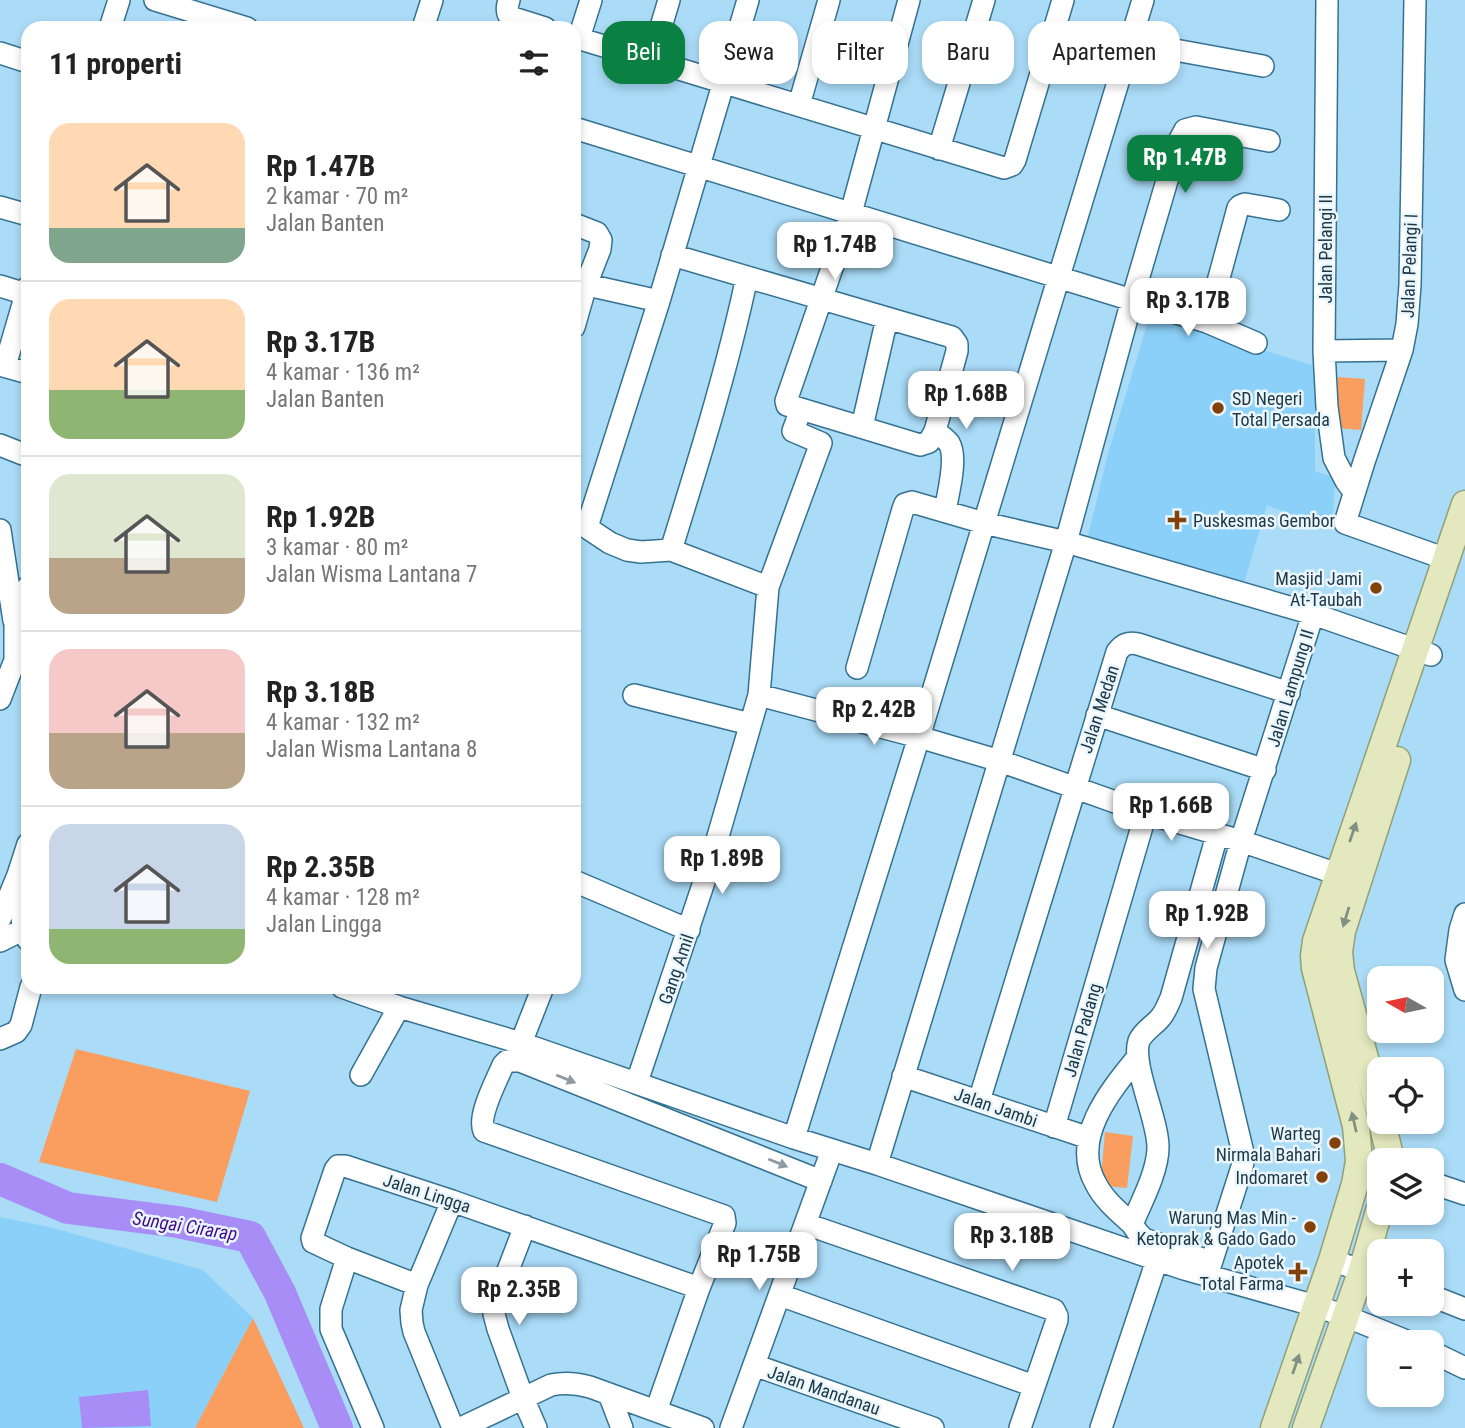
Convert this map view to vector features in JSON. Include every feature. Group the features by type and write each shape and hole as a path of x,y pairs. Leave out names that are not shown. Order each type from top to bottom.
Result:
{"main road":[{"path":"1367,1065 1339,961 1339,941 1348,878 1424,652 1460,533"},
{"path":"1348,878 1320,927 1314,956 1318,981 1356,1126 1367,1158"},
{"path":"1274,1428 1332,1260 1355,1184 1367,1167"},
{"path":"1306,1428 1345,1316 1367,1279"}],"street":[{"path":"112,21 119,0"},
{"path":"155,0 224,21"},
{"path":"425,21 432,0"},
{"path":"509,0 508,14 523,21"},
{"path":"581,27 591,0"},
{"path":"663,21 669,0"},
{"path":"742,21 748,0"},
{"path":"799,105 829,0"},
{"path":"672,255 822,300 952,337 957,344 935,431 929,442 920,445 787,405 786,401 822,300 851,213 909,0"},
{"path":"939,149 984,0"},
{"path":"730,84 1000,169 1007,168 1016,160 1063,0"},
{"path":"1137,21 1143,0"},
{"name":"Jalan Pelangi II","path":"1327,0 1324,351 1327,407 1334,458 1354,492"},
{"name":"Jalan Pelangi I","path":"1415,0 1407,324 1402,351 1345,523 1460,533"},
{"path":"581,39 602,45"},
{"path":"1180,51 1264,66"},
{"path":"0,53 21,60"},
{"path":"581,520 659,301 722,84"},
{"path":"794,1138 1118,84"},
{"path":"877,1164 1066,542 1178,144 1185,130 1196,127 1269,141"},
{"path":"581,130 1207,322 1256,343"},
{"path":"1207,322 1238,208 1245,204 1279,210"},
{"path":"0,207 21,213"},
{"path":"581,227 597,233 601,240 600,249 581,281"},
{"path":"671,550 702,450 747,277"},
{"path":"581,283 659,301"},
{"path":"0,286 21,289"},
{"path":"21,308 2,365 21,371"},
{"path":"862,427 887,318"},
{"path":"1324,351 1402,351"},
{"name":"Gang Amil","path":"637,1082 710,864 759,695 768,587 821,443 793,432 801,409"},
{"path":"935,431 949,444 953,452 945,510"},
{"path":"0,445 21,453"},
{"path":"857,668 905,504 912,502 984,523 1066,542 1313,614 1424,652"},
{"path":"581,524 610,543 627,550 671,550 768,587"},
{"path":"0,530 15,626 14,660 0,699"},
{"path":"15,626 21,608"},
{"name":"Jalan Lampung II","path":"1209,1269 1244,1157 1204,979 1241,842 1313,614"},
{"name":"Jalan Medan","path":"979,1101 1117,652 1131,643 1289,693"},
{"path":"634,695 750,724"},
{"path":"759,695 1000,761 1146,813 1348,878"},
{"path":"1097,715 1265,770"},
{"name":"Jalan Padang","path":"1054,1127 1146,813"},
{"path":"1132,1224 1154,1170 1158,1150 1138,1058 1139,1041 1163,1015 1171,998 1217,835"},
{"path":"0,919 21,866"},
{"path":"18,875 21,896"},
{"path":"581,884 689,930"},
{"path":"1465,914 1460,930 1465,990"},
{"path":"0,942 21,934"},
{"path":"1182,961 1206,968"},
{"path":"0,1039 16,1032 21,1025 29,994"},
{"path":"362,994 522,1043 1157,1260 1209,1269"},
{"path":"522,1043 540,994"},
{"path":"361,1075 400,1007"},
{"path":"1138,1058 1107,1098 1089,1138 1088,1166 1095,1183 1113,1205 1144,1239 1209,1269 1379,1330"},
{"path":"656,1411 725,1223 724,1216 484,1131 482,1116 503,1065 507,1061 520,1061 821,1181"},
{"name":"Jalan Jambi","path":"903,1076 1089,1138"},
{"path":"731,1428 832,1150"},
{"name":"Jalan Lingga","path":"417,1285 316,1245 312,1240 338,1166 452,1201 699,1288"},
{"path":"1444,1187 1465,1195"},
{"path":"452,1201 417,1285 411,1310 412,1323 453,1428"},
{"path":"807,1224 1054,1310 1057,1320 1020,1428"},
{"path":"525,1226 497,1299 494,1314 536,1428"},
{"path":"347,1258 331,1309 331,1329 373,1428"},
{"path":"1101,1428 1157,1260"},
{"path":"1332,1260 1367,1273"},
{"path":"780,1295 1034,1386"},
{"path":"1444,1301 1465,1309"},
{"path":"1444,1358 1465,1368"},
{"name":"Jalan Mandanau","path":"754,1365 933,1428"},
{"path":"461,1428 551,1385 563,1382 577,1383 703,1428"},
{"path":"609,1394 622,1428"}],"shaded area":[{"name":"SD Negeri Total Persada","path":"1150,315 1315,366 1315,471 1335,478 1332,530 1267,505 1244,583 1088,536 1109,450"},
{"path":"1338,377 1365,379 1361,430 1335,428"},
{"path":"76,1049 250,1091 217,1202 39,1162"},
{"path":"1105,1132 1133,1136 1127,1188 1106,1186 1101,1177"},
{"path":"0,1217 49,1227 203,1270 253,1318 195,1428 0,1428"},
{"path":"253,1318 304,1428 195,1428"},
{"path":"148,1390 151,1426 82,1428 79,1397"}],"waterway":[{"name":"Sungai Cirarap","path":"0,1179 68,1208 178,1222 250,1237 280,1293 337,1428"}],"place":[{"name":"SD Negeri Total Persada","path":"1218,408"},
{"name":"Puskesmas Gembor","path":"1177,520"},
{"name":"Masjid Jami At-Taubah","path":"1376,588"},
{"name":"Warteg Nirmala Bahari","path":"1335,1143"},
{"name":"Indomaret","path":"1322,1177"},
{"name":"Warung Mas Min - Ketoprak & Gado Gado","path":"1310,1227"},
{"name":"Apotek Total Farma","path":"1298,1272"}]}
